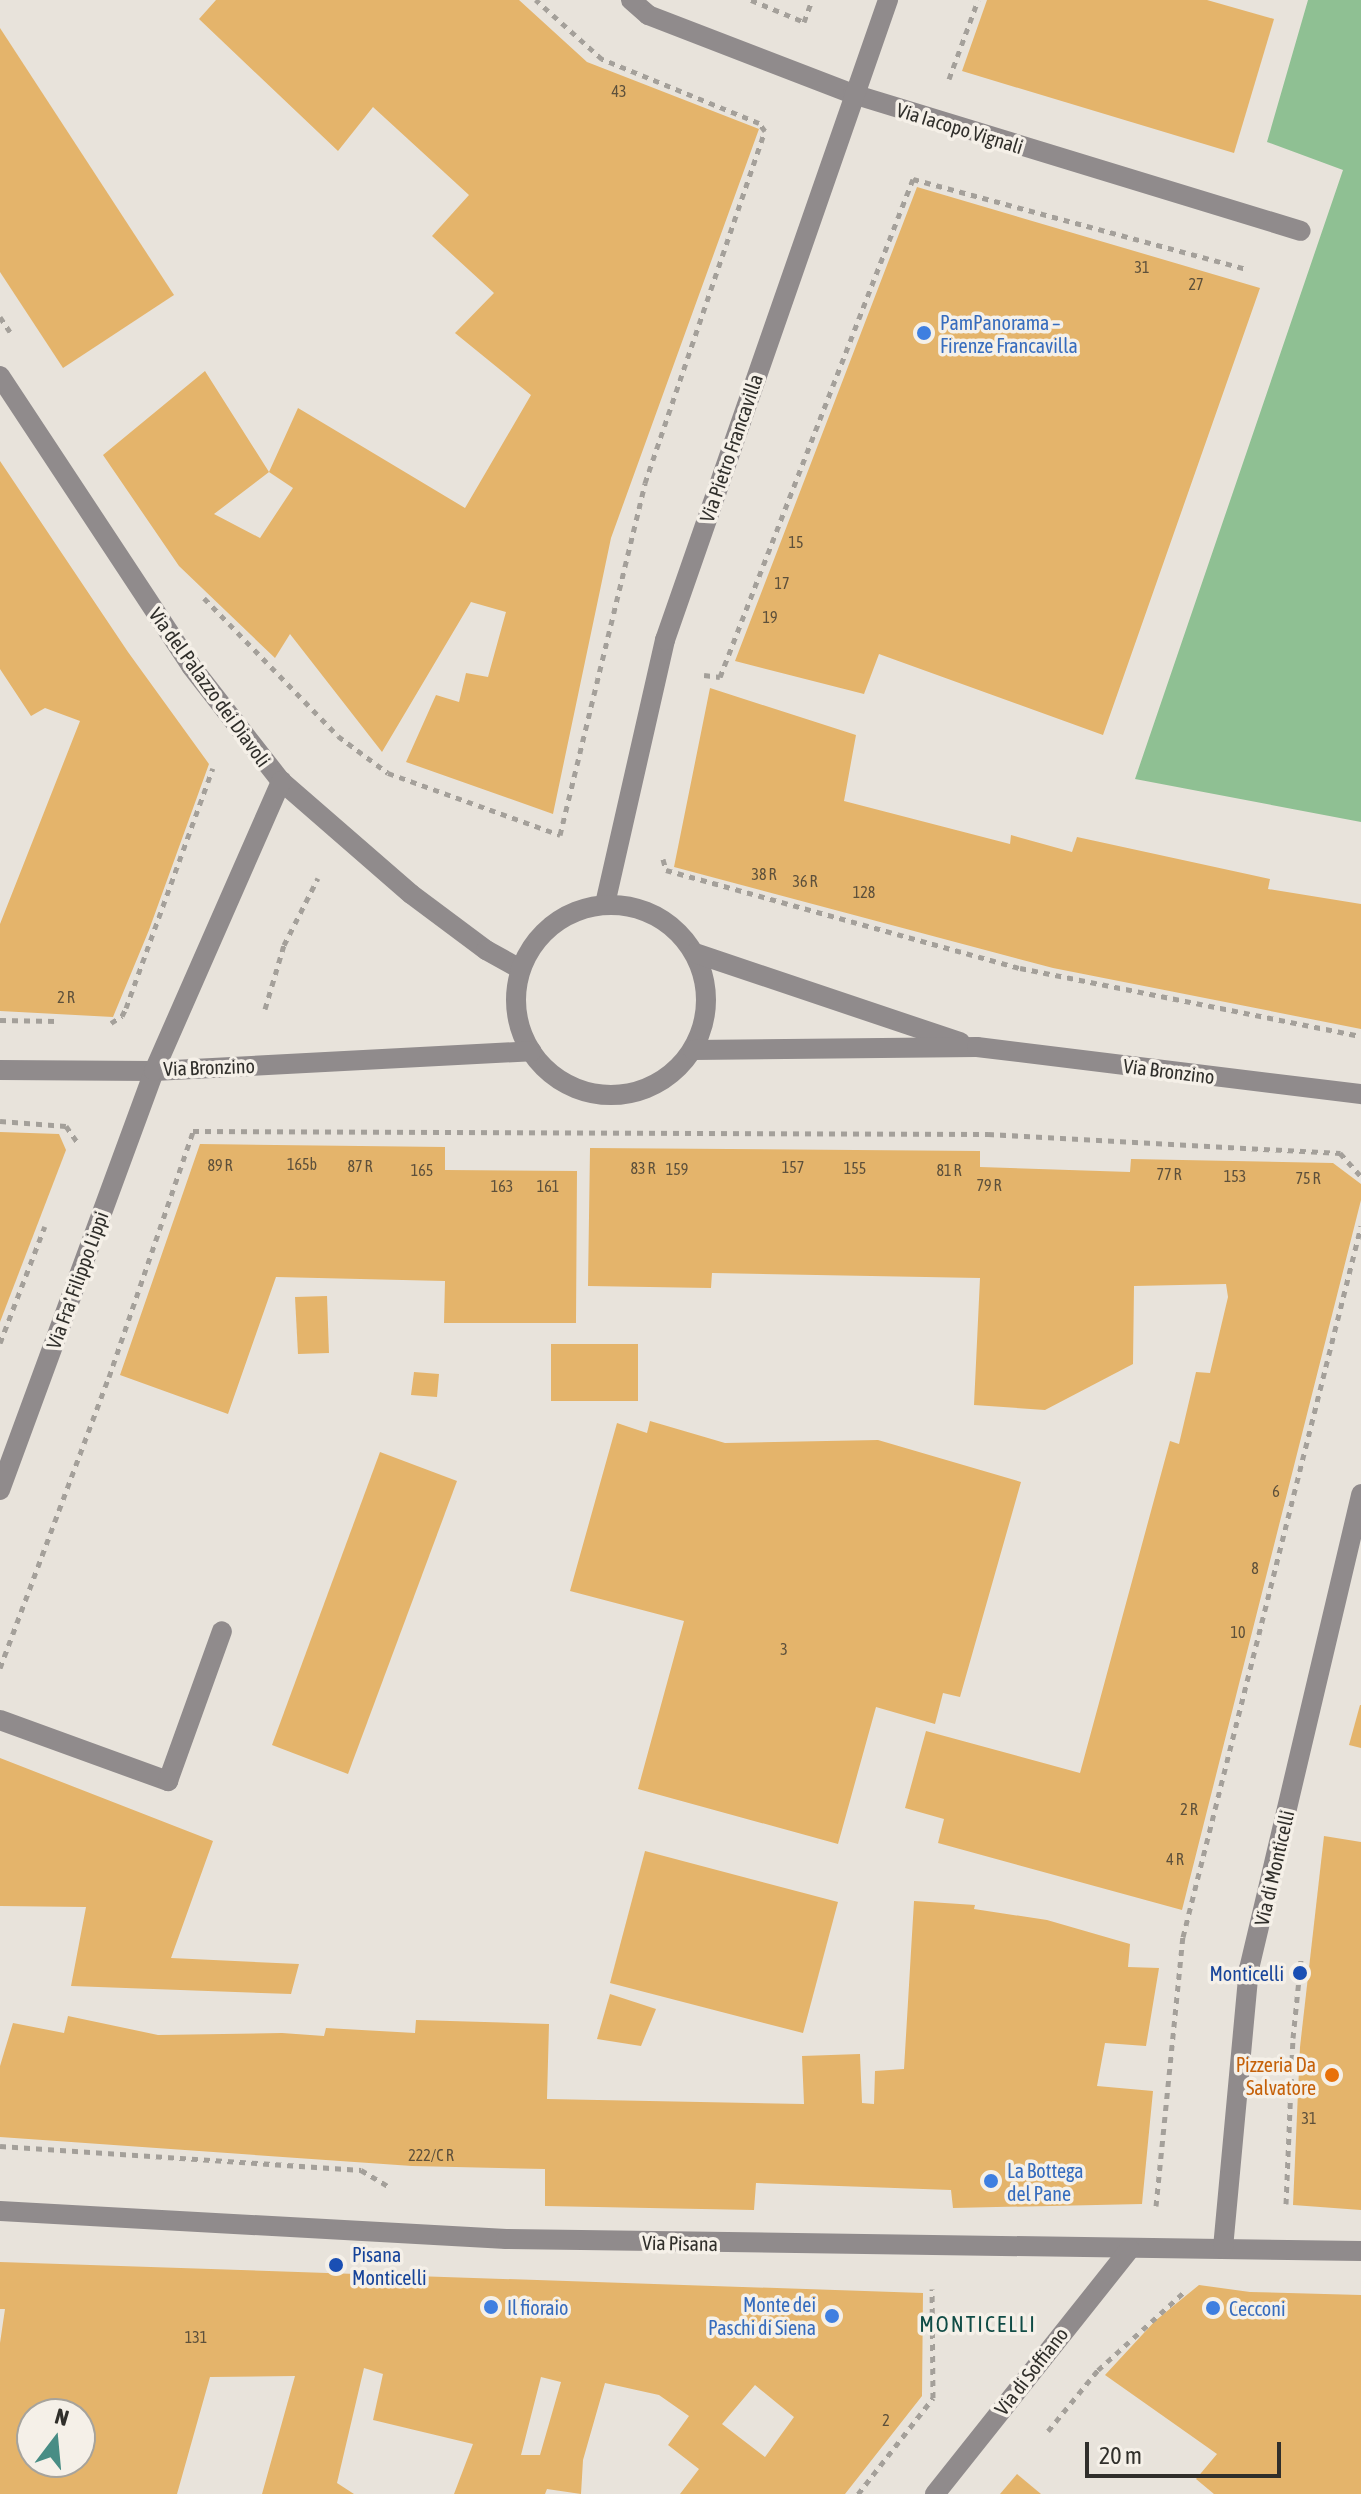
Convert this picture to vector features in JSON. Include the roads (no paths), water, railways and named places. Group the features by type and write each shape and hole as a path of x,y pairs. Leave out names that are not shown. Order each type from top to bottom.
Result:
{"street":[{"name":"Via Iacopo Vignali","path":"631,0 648,15 853,94 1300,231"},
{"name":"Via Pietro Francavilla","path":"605,904 665,640 888,0"},
{"name":"Via del Palazzo dei Diavoli","path":"0,376 191,666 281,781 411,894 486,950 520,969"},
{"name":"Via Bronzino","path":"281,781 154,1071 531,1051"},
{"name":"Via Bronzino","path":"605,904 637,908 673,928 695,953 704,979 706,1012 693,1050 654,1085 623,1094 590,1093 570,1086 553,1075 531,1051 518,1025 516,991 520,969 537,939 553,925 582,909 605,904"},
{"name":"Via Bronzino","path":"695,953 977,1047"},
{"name":"Via Bronzino","path":"693,1050 977,1047 1361,1094"},
{"path":"0,1070 154,1071"},
{"name":"Via Fra' Filippo Lippi","path":"0,1490 154,1071"},
{"name":"Via di Monticelli","path":"1223,2248 1249,1969 1361,1494"},
{"path":"0,1720 168,1781 222,1631"},
{"name":"Via Pisana","path":"0,2211 506,2239 1361,2251"},
{"name":"Via di Soffiano","path":"935,2494 1130,2249"}],"place":[{"name":"PamPanorama – Firenze Francavilla","path":"924,333"},
{"name":"Monticelli","path":"1300,1973"},
{"name":"Pizzeria Da Salvatore","path":"1332,2075"},
{"name":"La Bottega del Pane","path":"991,2181"},
{"name":"Pisana Monticelli","path":"336,2265"},
{"name":"Il fioraio","path":"491,2307"},
{"name":"Cecconi","path":"1213,2308"},
{"name":"Monte dei Paschi di Siena","path":"832,2316"}],"district":[{"name":"MONTICELLI","path":"978,2325"}]}
